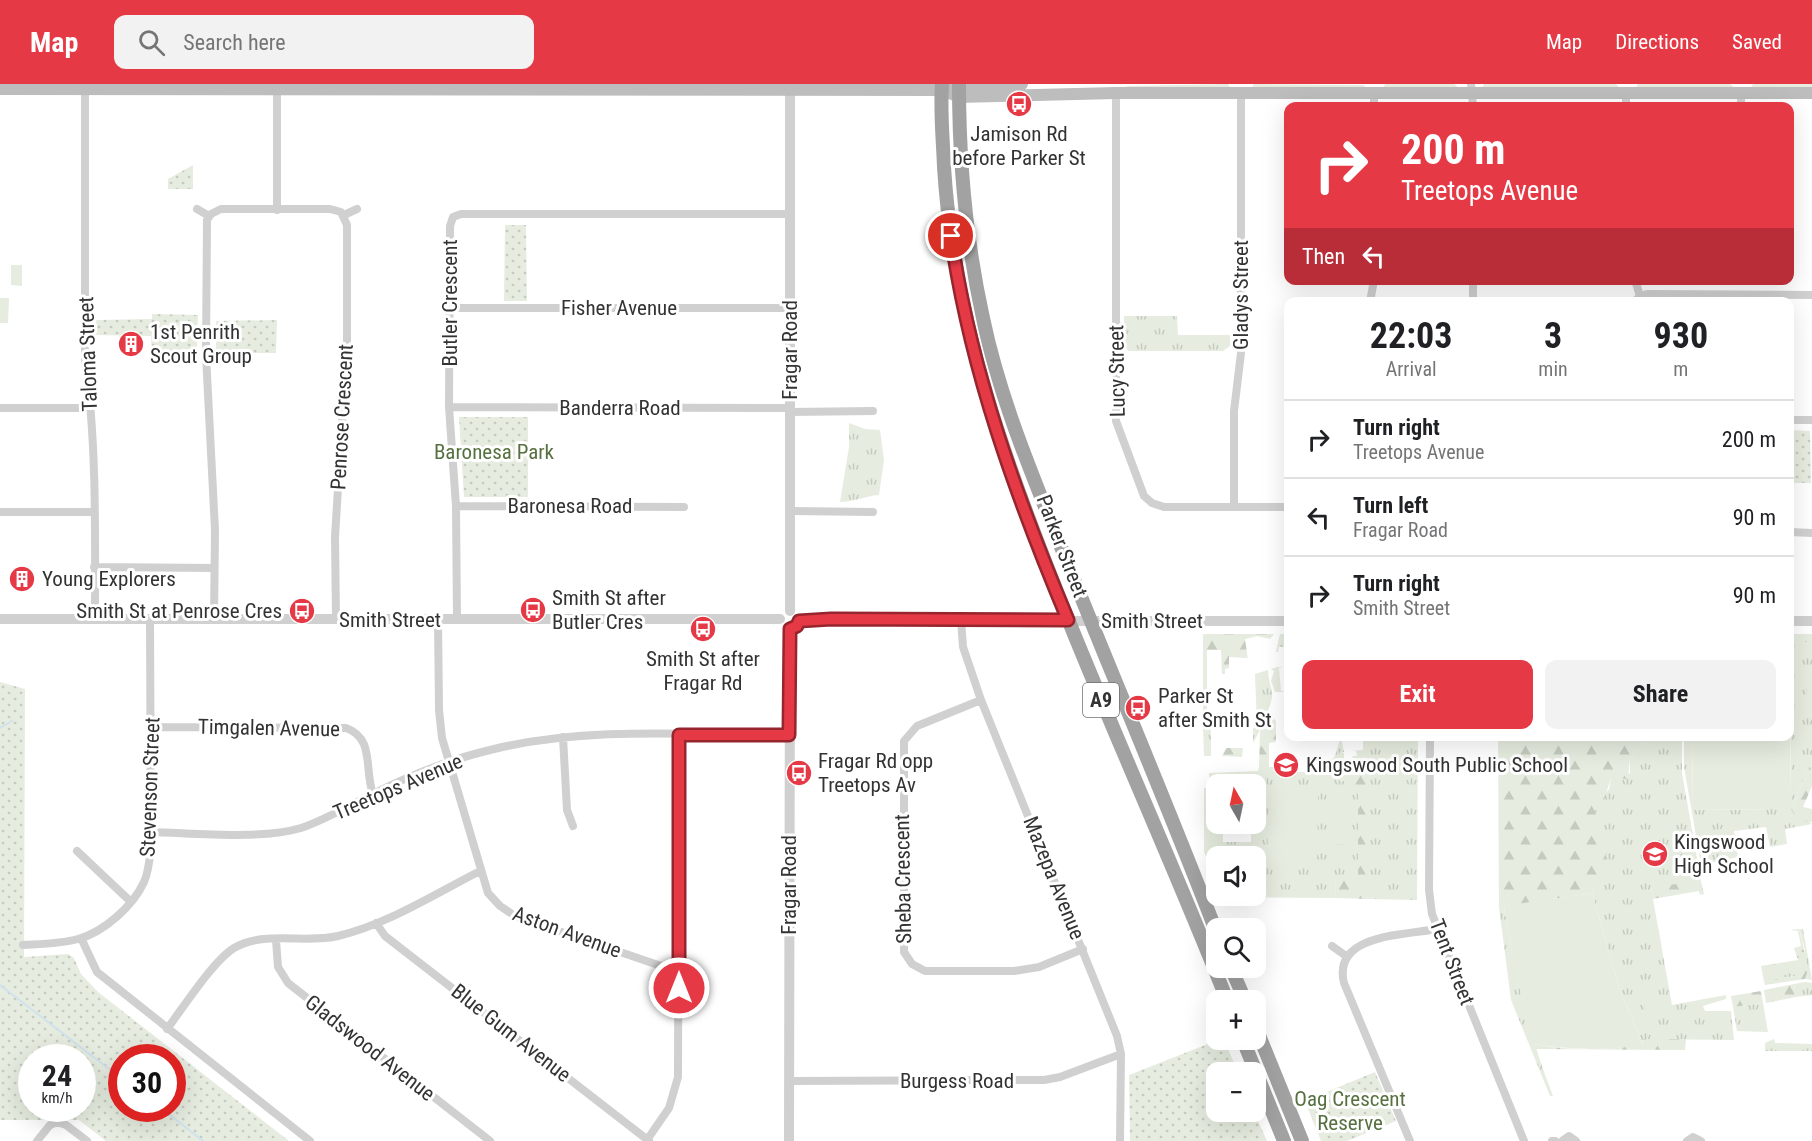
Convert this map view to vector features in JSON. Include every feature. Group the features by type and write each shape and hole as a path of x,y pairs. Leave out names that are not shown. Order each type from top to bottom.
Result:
{"highway":[{"name":"Parker Street","path":"942,87 949,224 967,327 1003,453 1068,620 1223,990"},
{"name":"Parker Street","path":"959,89 961,173 968,232 983,320 1016,429 1090,622 1211,918"},
{"path":"1247,1050 1284,1141"},
{"path":"1265,1050 1302,1141"}],"main road":[{"path":"959,89 1022,84"},
{"path":"0,89 516,86 790,89 942,87 959,89 1741,89 1812,93"}],"street":[{"name":"Lucy Street","path":"1115,88 1118,428 1143,494 1152,503 1164,507 1284,507"},
{"name":"Taloma Street","path":"86,89 85,339 94,512 95,619"},
{"path":"277,89 277,210"},
{"name":"Fragar Road","path":"790,89 790,611"},
{"name":"Gladys Street","path":"1234,507 1234,411 1241,353 1241,89"},
{"path":"197,209 209,216"},
{"path":"214,620 206,356 207,224 209,216 221,209 330,209 344,215 357,209"},
{"name":"Butler Crescent","path":"457,620 456,506 449,406 450,226 453,217 458,214 789,213"},
{"name":"Penrose Crescent","path":"336,620 334,537 347,343 347,225 344,215"},
{"path":"1793,297 1812,295"},
{"name":"Fisher Avenue","path":"450,308 789,308"},
{"name":"Banderra Road","path":"449,406 873,411"},
{"path":"0,408 90,408"},
{"path":"1794,420 1812,420"},
{"name":"Baronesa Road","path":"456,506 684,507"},
{"path":"790,511 873,512"},
{"path":"0,512 94,512"},
{"path":"1794,532 1812,533"},
{"path":"94,567 214,568"},
{"path":"790,611 796,613 799,621 797,626 790,629 782,625 780,619 782,614 790,611"},
{"name":"Smith Street","path":"0,619 780,619"},
{"name":"Stevenson Street","path":"22,945 55,944 81,938 106,924 130,901 146,877 151,832 150,619"},
{"name":"Aston Avenue","path":"438,620 439,717 449,762 480,871 491,897 509,913 664,967 679,967"},
{"name":"Mazepa Avenue","path":"961,620 963,647 981,699 1112,1021 1121,1054 1120,1141"},
{"name":"Smith Street","path":"799,621 1284,621"},
{"path":"1794,621 1812,621"},
{"name":"Fragar Road","path":"789,1141 790,629"},
{"name":"Sheba Crescent","path":"981,699 917,726 904,741 904,952 912,964 925,971 1014,971 1039,967 1083,949"},
{"name":"Timgalen Avenue","path":"152,727 346,728 358,734 365,744 368,777 373,794"},
{"path":"648,1140 669,1108 677,1084 679,735"},
{"name":"Treetops Avenue","path":"151,832 266,833 289,831 320,821 373,794 449,762 499,747 563,737 789,735"},
{"path":"563,737 567,810 573,826"},
{"name":"Tent Street","path":"1430,741 1429,890 1437,929 1524,1141"},
{"path":"77,851 130,901"},
{"path":"166,1029 230,951 253,941 337,936 376,923 480,871"},
{"name":"Blue Gum Avenue","path":"376,923 385,936 648,1140"},
{"path":"1410,1141 1344,983 1343,967 1346,956 1363,944 1437,929"},
{"path":"81,938 97,972 310,1141"},
{"name":"Gladswood Avenue","path":"276,940 278,967 288,983 490,1141"},
{"path":"1332,946 1346,956"},
{"name":"Burgess Road","path":"789,1081 1044,1080 1060,1077 1121,1054"},
{"path":"38,1141 50,1125 57,1122 66,1125 87,1141"},
{"path":"1562,1141 1569,1136 1576,1141"},
{"path":"1688,1141 1693,1137 1701,1141"}],"green space":[{"path":"1228,84 1231,89 1125,88 1127,86"},
{"path":"1254,84 1362,85 1365,86 1365,90 1251,89"},
{"path":"1385,84 1454,84 1457,89 1383,89"},
{"path":"1484,84 1616,84 1618,90 1482,89"},
{"path":"1638,84 1730,84 1733,86 1732,90 1635,89"},
{"path":"1753,84 1812,84 1812,91 1750,89"},
{"path":"193,165 193,189 168,189 168,179"},
{"path":"505,225 526,225 527,301 504,301"},
{"path":"11,265 22,265 22,286 11,285"},
{"path":"0,298 9,298 8,323 0,323"},
{"path":"152,314 198,315 197,352 152,352 151,336 95,335 96,320 152,319"},
{"path":"1124,316 1177,316 1178,335 1230,335 1230,346 1223,351 1129,351 1124,346"},
{"path":"277,320 276,353 216,353 216,321"},
{"name":"Baronesa Park","path":"459,417 528,417 528,497 464,497"},
{"path":"849,423 865,429 880,430 884,460 879,495 840,502 849,447"},
{"path":"1794,430 1810,431 1811,483 1794,483"},
{"path":"1203,634 1274,634 1270,639 1257,636 1245,639 1248,658 1229,657 1229,668 1225,669 1225,674 1222,674 1221,650 1207,650 1207,729 1203,729"},
{"path":"1280,634 1284,634 1284,647 1279,647 1276,652"},
{"path":"1794,634 1812,634 1812,642 1794,642"},
{"path":"1794,642 1812,642 1812,761 1791,809"},
{"path":"1283,667 1279,668 1281,691 1284,692 1275,692 1271,681 1274,671 1271,669"},
{"path":"1268,670 1272,698 1253,743 1253,729 1257,725 1255,674"},
{"path":"0,682 25,689 24,957 68,954 74,958 81,974 98,992 165,1044 108,1044 108,1122 186,1122 186,1061 289,1141 106,1141 82,1122 96,1122 96,1044 18,1044 18,1120 0,1120"},
{"path":"1807,685 1812,685 1812,697 1808,698 1812,698 1812,711 1806,711"},
{"path":"1270,714 1276,721 1276,742 1269,743 1269,767 1259,767 1260,731"},
{"path":"1211,728 1211,756 1204,756 1203,729"},
{"path":"1342,741 1344,752 1339,753 1338,780 1344,781 1344,789 1358,789 1358,881 1336,880 1335,898 1266,897 1266,846 1206,846 1206,858 1204,852 1204,788 1206,788 1206,834 1223,834 1223,842 1251,842 1251,834 1266,834 1266,774 1209,773 1258,771 1259,767 1275,767 1275,772 1304,772 1310,769 1313,763 1328,762 1334,757"},
{"path":"1363,741 1418,741 1417,900 1369,899 1369,775 1363,774 1363,762 1355,762 1352,756 1357,756 1356,751 1351,751 1363,750"},
{"path":"1498,741 1646,741 1630,758 1628,779 1611,778 1603,803 1595,807 1597,818 1605,833 1607,848 1604,864 1592,893 1499,907"},
{"path":"1646,741 1682,741 1682,773 1701,881 1651,888 1672,1005 1726,995 1726,999 1703,1006 1705,1011 1731,1011 1734,1040 1641,1039 1620,991 1592,893 1606,853 1606,835 1595,818 1595,807 1609,789 1611,778 1630,773 1630,758"},
{"path":"1684,741 1692,741 1693,810 1791,809 1812,824 1785,829 1787,844 1770,847 1766,827 1734,831 1738,857 1701,865 1684,767"},
{"path":"1692,741 1790,741 1791,809 1693,810"},
{"path":"1226,748 1243,748 1242,757 1222,756"},
{"path":"1339,753 1344,753 1344,781 1338,780"},
{"path":"1812,761 1812,786 1803,807 1812,809 1812,822 1798,821 1791,809"},
{"path":"1369,774 1369,899 1335,898 1336,880 1358,880 1358,789 1344,789 1344,775"},
{"path":"1269,791 1318,791 1317,864 1267,863"},
{"path":"1328,805 1351,805 1350,844 1328,844"},
{"path":"1731,827 1733,841 1712,844 1710,831"},
{"path":"1701,881 1704,894 1700,895 1699,891 1653,899 1651,887"},
{"path":"1592,893 1620,991 1643,1044 1631,1047 1588,1049 1533,1044 1514,965 1504,906"},
{"path":"1504,906 1523,1002 1553,1096 1550,1096 1511,1000 1499,907"},
{"path":"1799,929 1803,929 1812,980 1805,979 1805,950"},
{"path":"1799,929 1806,958 1798,960 1794,948 1801,946 1798,931 1790,930"},
{"path":"1806,958 1808,969 1805,979 1765,985 1764,981 1795,976 1795,971 1799,970 1798,960"},
{"path":"1798,960 1800,970 1795,976 1764,981 1761,966"},
{"path":"1812,983 1812,995 1796,997 1794,984"},
{"path":"1794,984 1796,997 1766,1003 1764,990"},
{"path":"1761,991 1763,1003 1733,1007 1731,996"},
{"path":"1653,995 1658,1025 1648,1027 1643,997"},
{"path":"1763,1003 1768,1032 1737,1031 1733,1007"},
{"path":"1641,1039 1686,1039 1685,1050 1535,1049 1533,1044 1560,1048 1602,1049 1643,1043"},
{"path":"1774,1039 1775,1043 1812,1044 1812,1051 1765,1051 1765,1043"},
{"path":"1206,1045 1206,1050 1228,1050 1234,1062 1206,1062 1206,1122 1258,1122 1267,1141 1130,1141 1129,1075"},
{"name":"Oag Crescent Reserve","path":"1375,1072 1396,1121 1347,1141 1321,1141 1305,1101"}],"waterway":[{"path":"0,728 12,721"},
{"path":"0,985 108,1068"},
{"path":"179,1122 203,1141"}],"place":[{"name":"Jamison Rd before Parker St","path":"1019,104"},
{"name":"1st Penrith Scout Group","path":"131,344"},
{"name":"Young Explorers","path":"22,579"},
{"name":"Smith St after Butler Cres","path":"533,610"},
{"name":"Smith St at Penrose Cres","path":"302,611"},
{"name":"Smith St after Fragar Rd","path":"703,629"},
{"name":"Parker St after Smith St","path":"1138,708"},
{"name":"Kingswood South Public School","path":"1286,765"},
{"name":"Fragar Rd opp Treetops Av","path":"799,773"},
{"name":"Kingswood High School","path":"1655,854"}],"route":[{"path":"679,988 679,735 789,735 790,629 797,626 799,621 831,619 1068,620 1003,453 977,369 956,272 951,236"}]}
